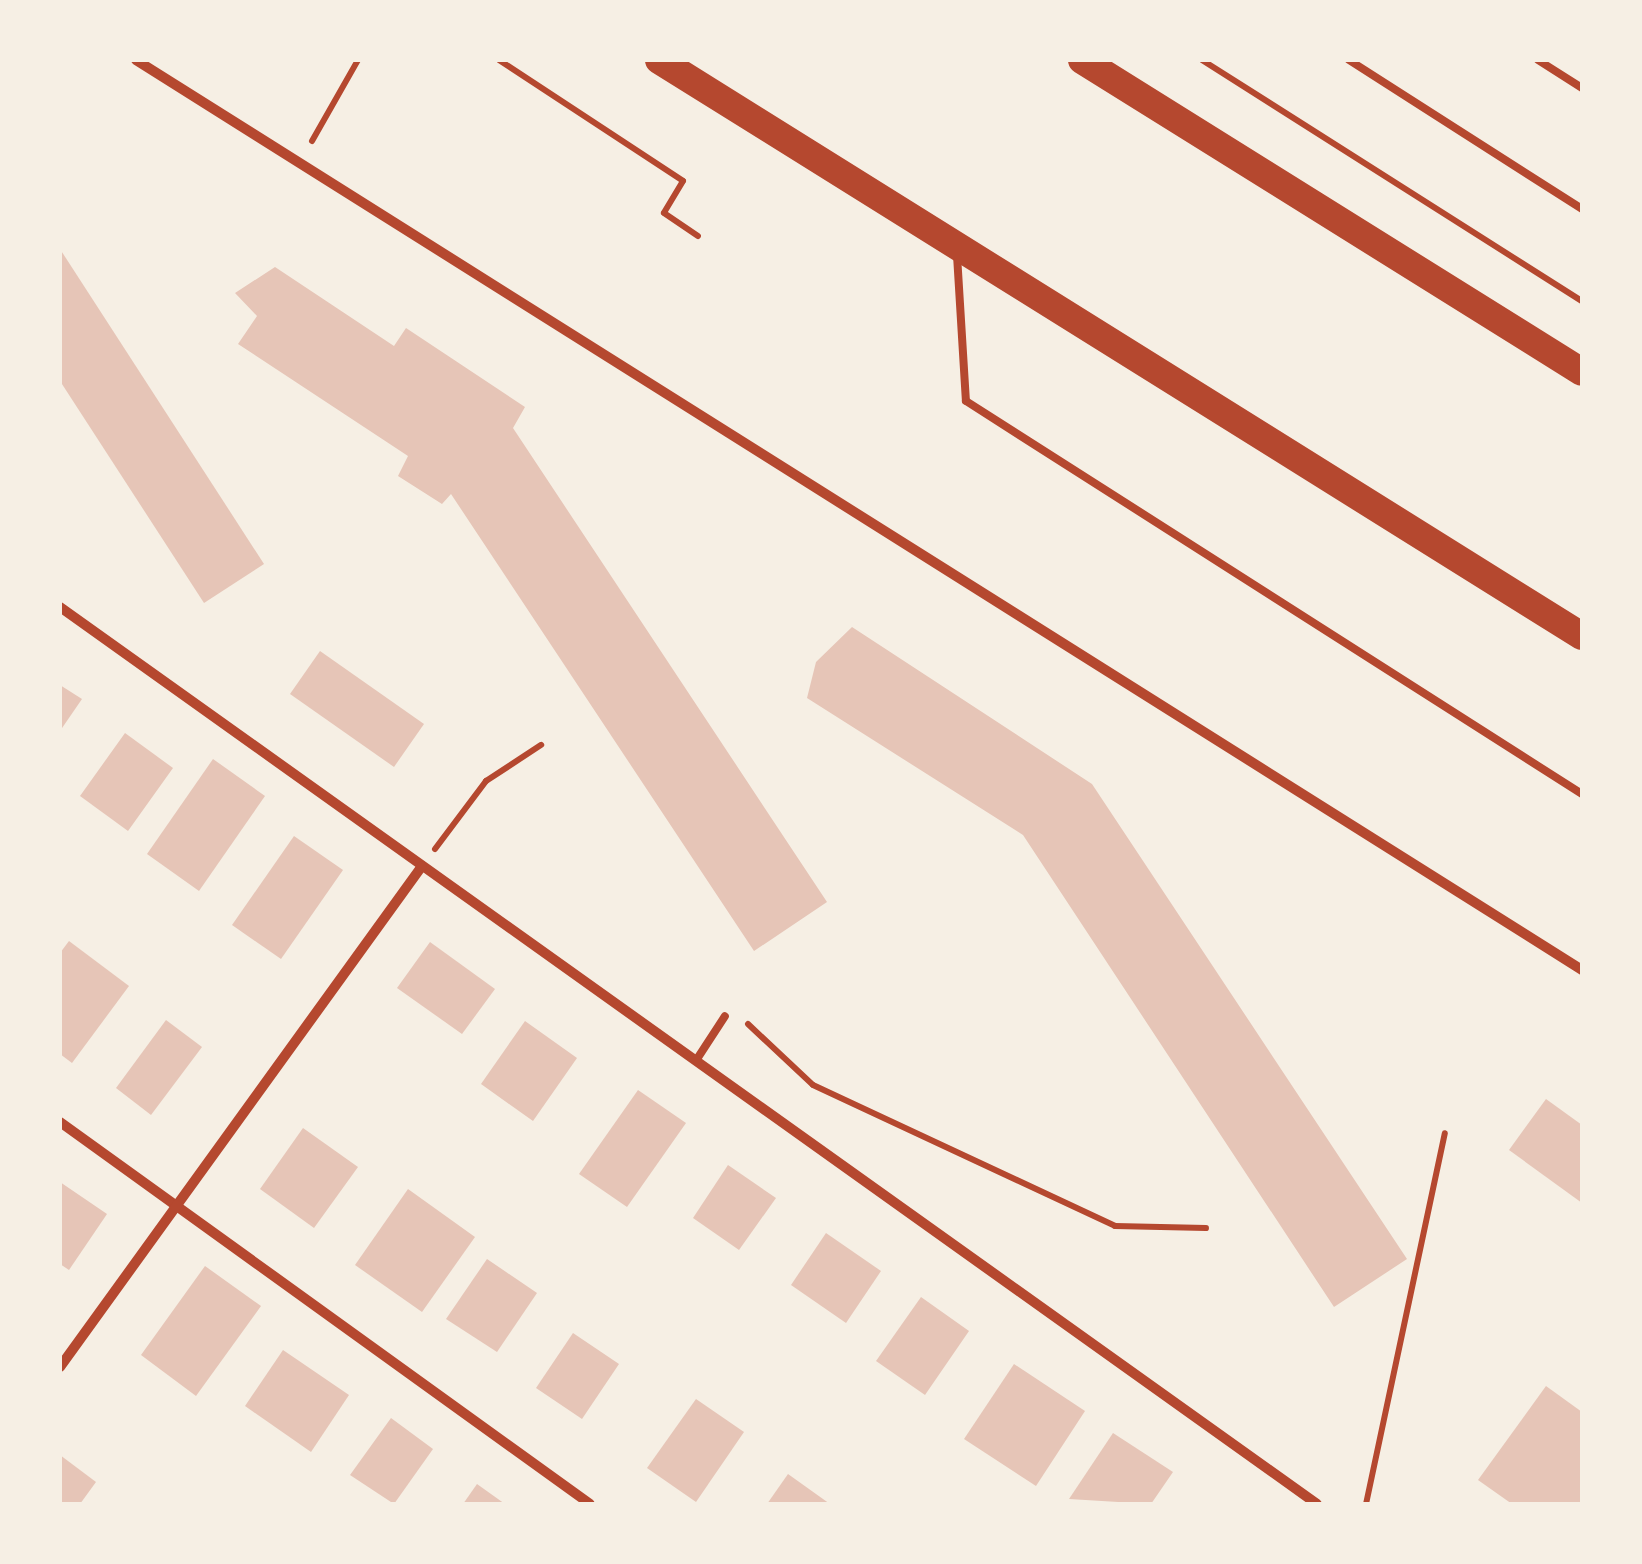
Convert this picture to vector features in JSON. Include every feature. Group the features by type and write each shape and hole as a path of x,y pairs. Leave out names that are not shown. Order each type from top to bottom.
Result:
{"highway":[{"path":"660,60 1582,636"},
{"path":"1082,60 1582,372"}],"street":[{"path":"136,60 1582,970"},
{"path":"60,607 1317,1504"},
{"path":"60,1367 422,866"},
{"path":"60,1122 590,1504"}],"lane":[{"path":"1349,60 1582,209"},
{"path":"1538,60 1582,88"},
{"path":"957,246 966,401 1582,794"},
{"path":"696,1059 725,1016"}],"path":[{"path":"300,163 358,60"},
{"path":"500,60 683,182 664,212 698,236"},
{"path":"1202,60 1582,302"},
{"path":"422,866 486,781 541,745"},
{"path":"743,1020 813,1085 1115,1226 1206,1228"},
{"path":"1366,1504 1445,1133"}],"building":[{"path":"60,249 264,564 204,603 60,381"},
{"path":"275,267 394,346 406,328 525,407 513,428 827,902 754,951 451,494 442,504 398,476 408,456 238,344 257,316 235,293"},
{"path":"852,627 1092,784 1407,1259 1334,1307 1023,835 807,698 816,662"},
{"path":"320,651 424,724 394,767 290,694"},
{"path":"60,685 82,699 60,731"},
{"path":"125,733 173,768 128,831 80,796"},
{"path":"213,759 265,796 199,891 147,854"},
{"path":"294,836 343,870 281,959 232,925"},
{"path":"69,941 129,986 72,1063 60,1054 60,953"},
{"path":"430,942 495,989 462,1034 397,988"},
{"path":"166,1020 202,1047 151,1115 116,1088"},
{"path":"525,1021 577,1058 533,1121 481,1084"},
{"path":"638,1090 686,1123 627,1207 579,1174"},
{"path":"1546,1099 1582,1125 1582,1203 1509,1150"},
{"path":"303,1128 358,1167 314,1228 260,1189"},
{"path":"728,1165 776,1198 739,1250 693,1218"},
{"path":"60,1182 107,1214 69,1270 60,1264"},
{"path":"408,1189 475,1237 422,1312 355,1265"},
{"path":"826,1233 881,1271 846,1323 791,1285"},
{"path":"487,1259 537,1293 497,1352 446,1319"},
{"path":"205,1266 261,1306 196,1396 141,1355"},
{"path":"921,1297 969,1331 925,1395 876,1361"},
{"path":"573,1333 619,1364 582,1419 536,1388"},
{"path":"283,1350 349,1395 311,1452 245,1406"},
{"path":"1014,1364 1085,1411 1036,1486 964,1439"},
{"path":"1546,1386 1582,1412 1582,1504 1512,1504 1478,1480"},
{"path":"696,1399 744,1432 696,1502 647,1468"},
{"path":"391,1418 433,1449 394,1504 350,1475"},
{"path":"1113,1433 1173,1472 1151,1504 1069,1499"},
{"path":"60,1455 96,1482 80,1504 60,1504"},
{"path":"788,1474 830,1504 767,1504"},
{"path":"477,1484 505,1504 463,1504"}]}
